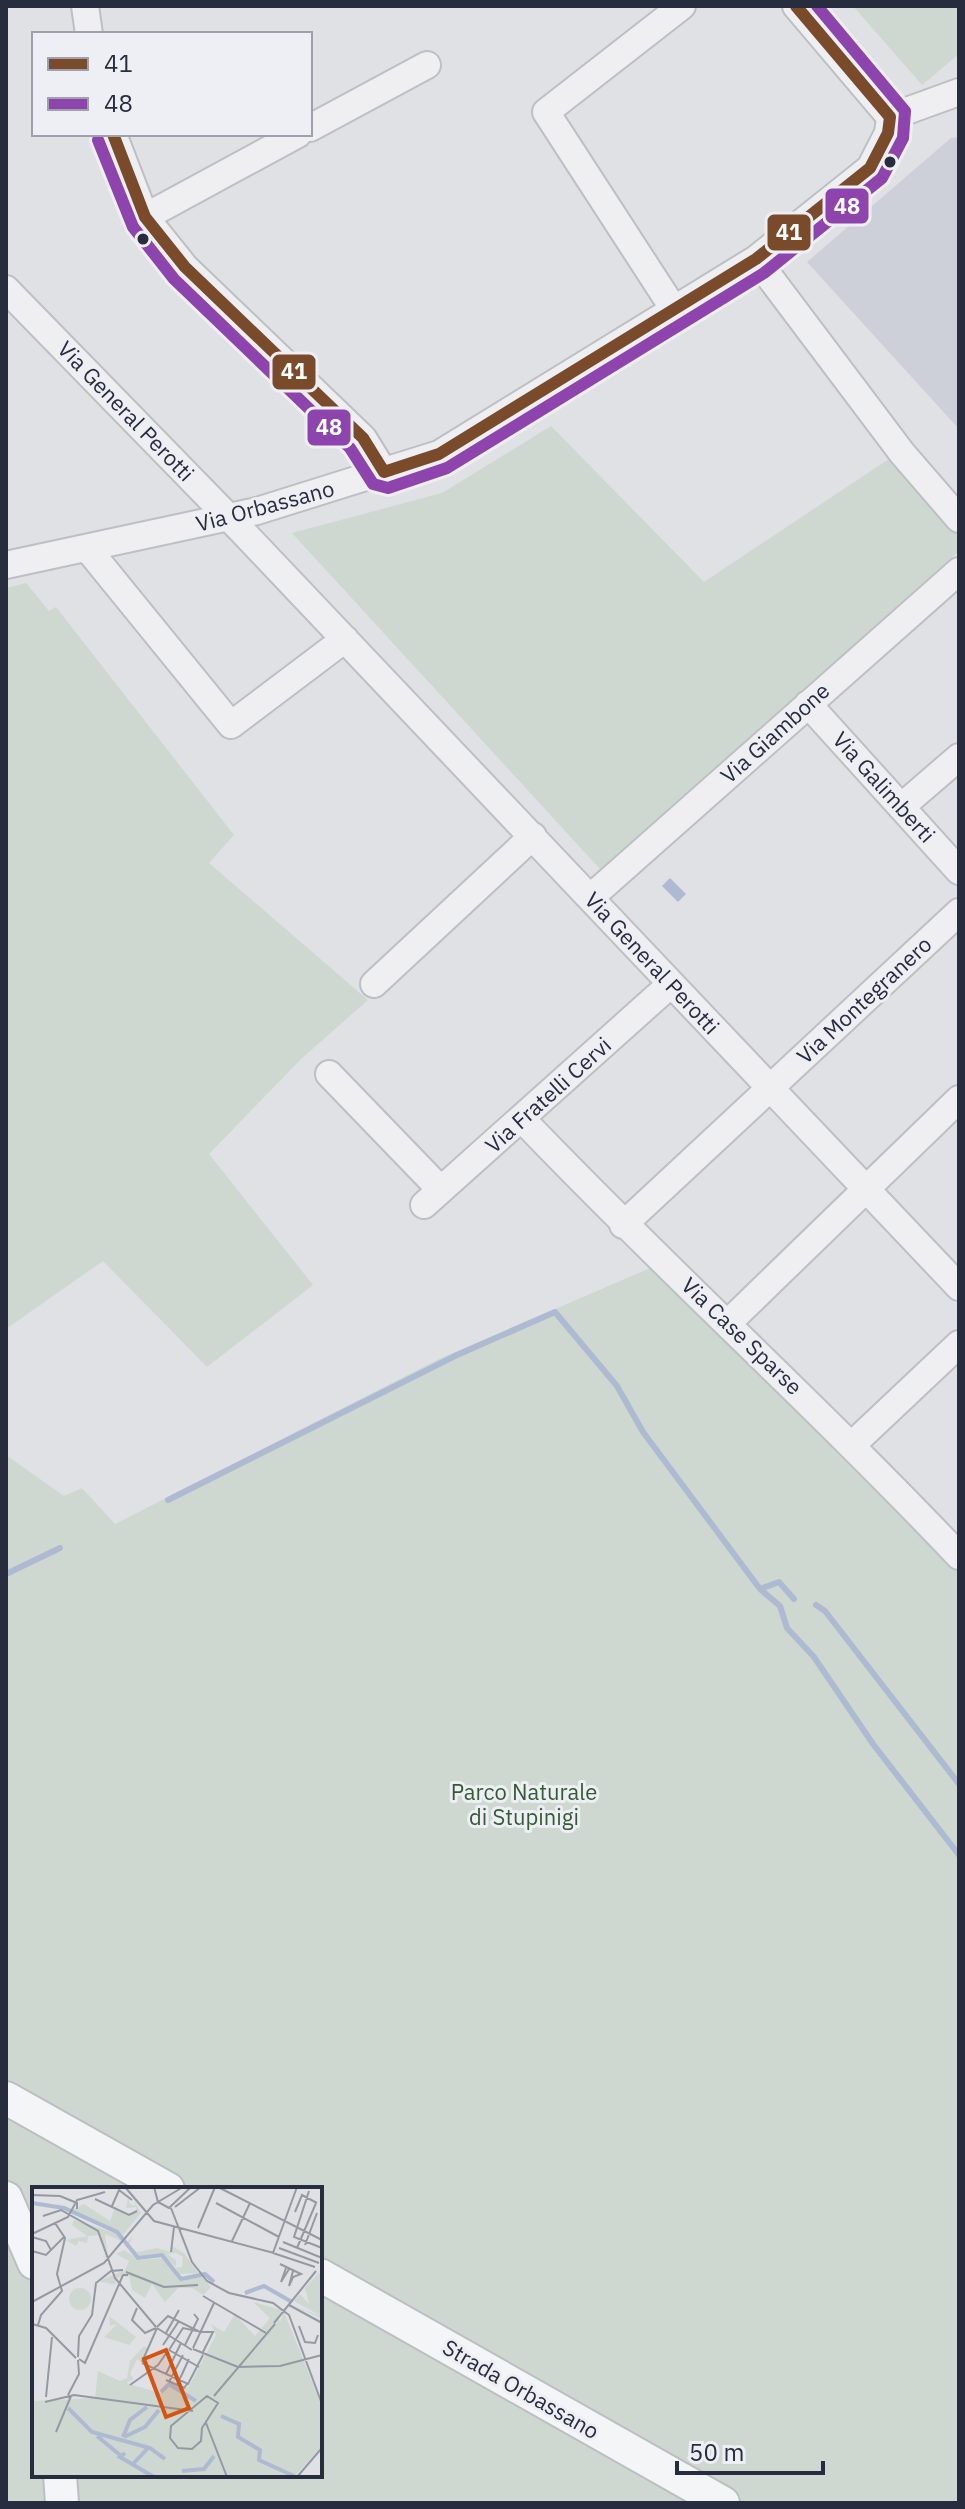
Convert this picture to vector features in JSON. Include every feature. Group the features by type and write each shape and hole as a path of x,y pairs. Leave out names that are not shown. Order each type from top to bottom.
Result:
{"main road":[{"path":"10,2103 164,2187"},
{"path":"9,2201 32,2258"},
{"name":"Strada Orbassano","path":"322,2276 723,2503"},
{"path":"60,2477 62,2503"}],"street":[{"path":"85,6 89,32"},
{"path":"675,311 546,112 682,6"},
{"path":"796,6 890,117 959,92"},
{"path":"312,127 427,65"},
{"name":"Via Orbassano","path":"6,565 230,518 439,454 756,259 870,168 888,133 890,117"},
{"path":"114,136 145,217 185,267 363,438 384,472"},
{"path":"145,217 294,136"},
{"path":"756,259 902,453 959,519"},
{"name":"Via General Perotti","path":"6,289 230,518 959,1287"},
{"path":"87,548 231,725 345,639"},
{"name":"Via Giambone","path":"591,897 959,571"},
{"name":"Via Galimberti","path":"808,704 959,871"},
{"path":"901,807 959,757"},
{"path":"374,984 533,836"},
{"name":"Via Montegranero","path":"623,1225 959,912"},
{"name":"Via Fratelli Cervi","path":"329,1074 433,1198 671,984"},
{"path":"729,1322 959,1099"},
{"name":"Via Case Sparse","path":"522,1119 623,1225 729,1322 853,1444 959,1556"},
{"path":"853,1444 959,1344"}],"shaded area":[{"path":"959,137 959,429 807,262 951,138"}],"green space":[{"path":"853,6 959,6 959,54 922,85"},
{"path":"551,426 704,582 892,457 959,538 959,551 600,869 292,533 442,493"},
{"path":"26,583 49,611 56,607 234,835 209,863 368,1000 301,1059 209,1154 313,1285 207,1367 103,1261 6,1329 6,588"},
{"name":"Parco Naturale di Stupinigi","path":"655,1266 959,1564 959,2503 6,2503 6,1455 64,1496 82,1488 115,1524 439,1359"}],"water":[{"path":"670,878 686,894 678,902 662,886"}],"waterway":[{"path":"168,1500 457,1355 555,1312 617,1386 643,1432 760,1589 780,1606 787,1628 814,1657 873,1744 959,1855"},
{"path":"6,1574 60,1548"},
{"path":"760,1589 779,1582 794,1599"},
{"path":"816,1605 825,1611 959,1784"}],"transit line":[{"name":"41","path":"114,136 145,217 185,267 363,438 384,472 439,454 756,259 870,168 888,133 890,117 796,6"},
{"name":"48","path":"98,140 133,227 174,279 350,448 373,484 388,488 447,468 764,273 882,178 903,138 905,111 817,6"}]}
